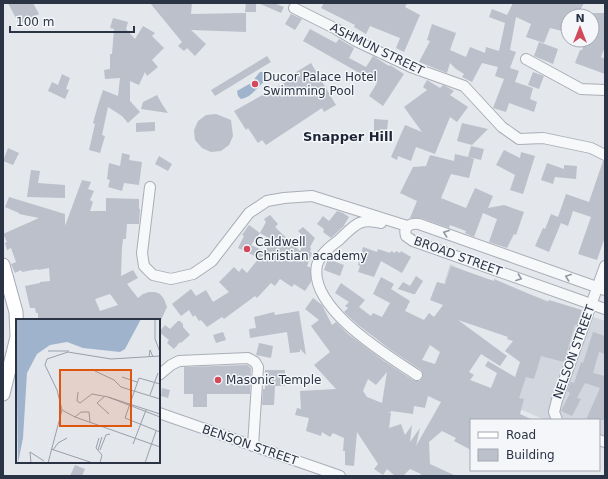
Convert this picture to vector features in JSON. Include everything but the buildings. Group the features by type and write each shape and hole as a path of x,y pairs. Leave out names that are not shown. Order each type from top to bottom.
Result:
{"main road":[{"path":"3,264 16,312 16,319"},
{"path":"3,394 16,340"}],"street":[{"name":"ASHMUN STREET","path":"294,8 356,41 411,67 464,86 502,127 519,139 543,138 591,148 605,155"},
{"path":"526,59 581,89 605,90"},
{"path":"150,187 142,253 144,266 153,275 171,279 193,274 212,261 249,213 268,201 312,196 407,227"},
{"path":"407,227 371,220 359,222 326,251 318,264 317,277 322,294 349,327 417,375"},
{"name":"BROAD STREET","path":"601,288 419,224 414,223 407,227 405,233 408,238 605,309"},
{"path":"463,258 468,241"},
{"name":"NELSON STREET","path":"556,418 554,408 592,304 601,288 605,266"},
{"path":"160,374 179,361 248,358 255,362 258,367 253,446"},
{"name":"BENSON STREET","path":"160,413 340,476"}],"shaded area":[{"path":"450,264 470,273 605,321 605,446 600,444 600,419 543,419 511,405 529,329 469,292 444,283"}],"water":[{"name":"Ducor Palace Hotel Swimming Pool","path":"260,72 264,72 267,75 267,79 252,94 241,99 238,96 237,91 251,83"}],"place":[{"name":"Ducor Palace Hotel Swimming Pool","path":"255,84"},
{"name":"Caldwell Christian academy","path":"247,249"},
{"name":"Masonic Temple","path":"218,380"}],"district":[{"name":"Snapper Hill","path":"348,136"}]}
